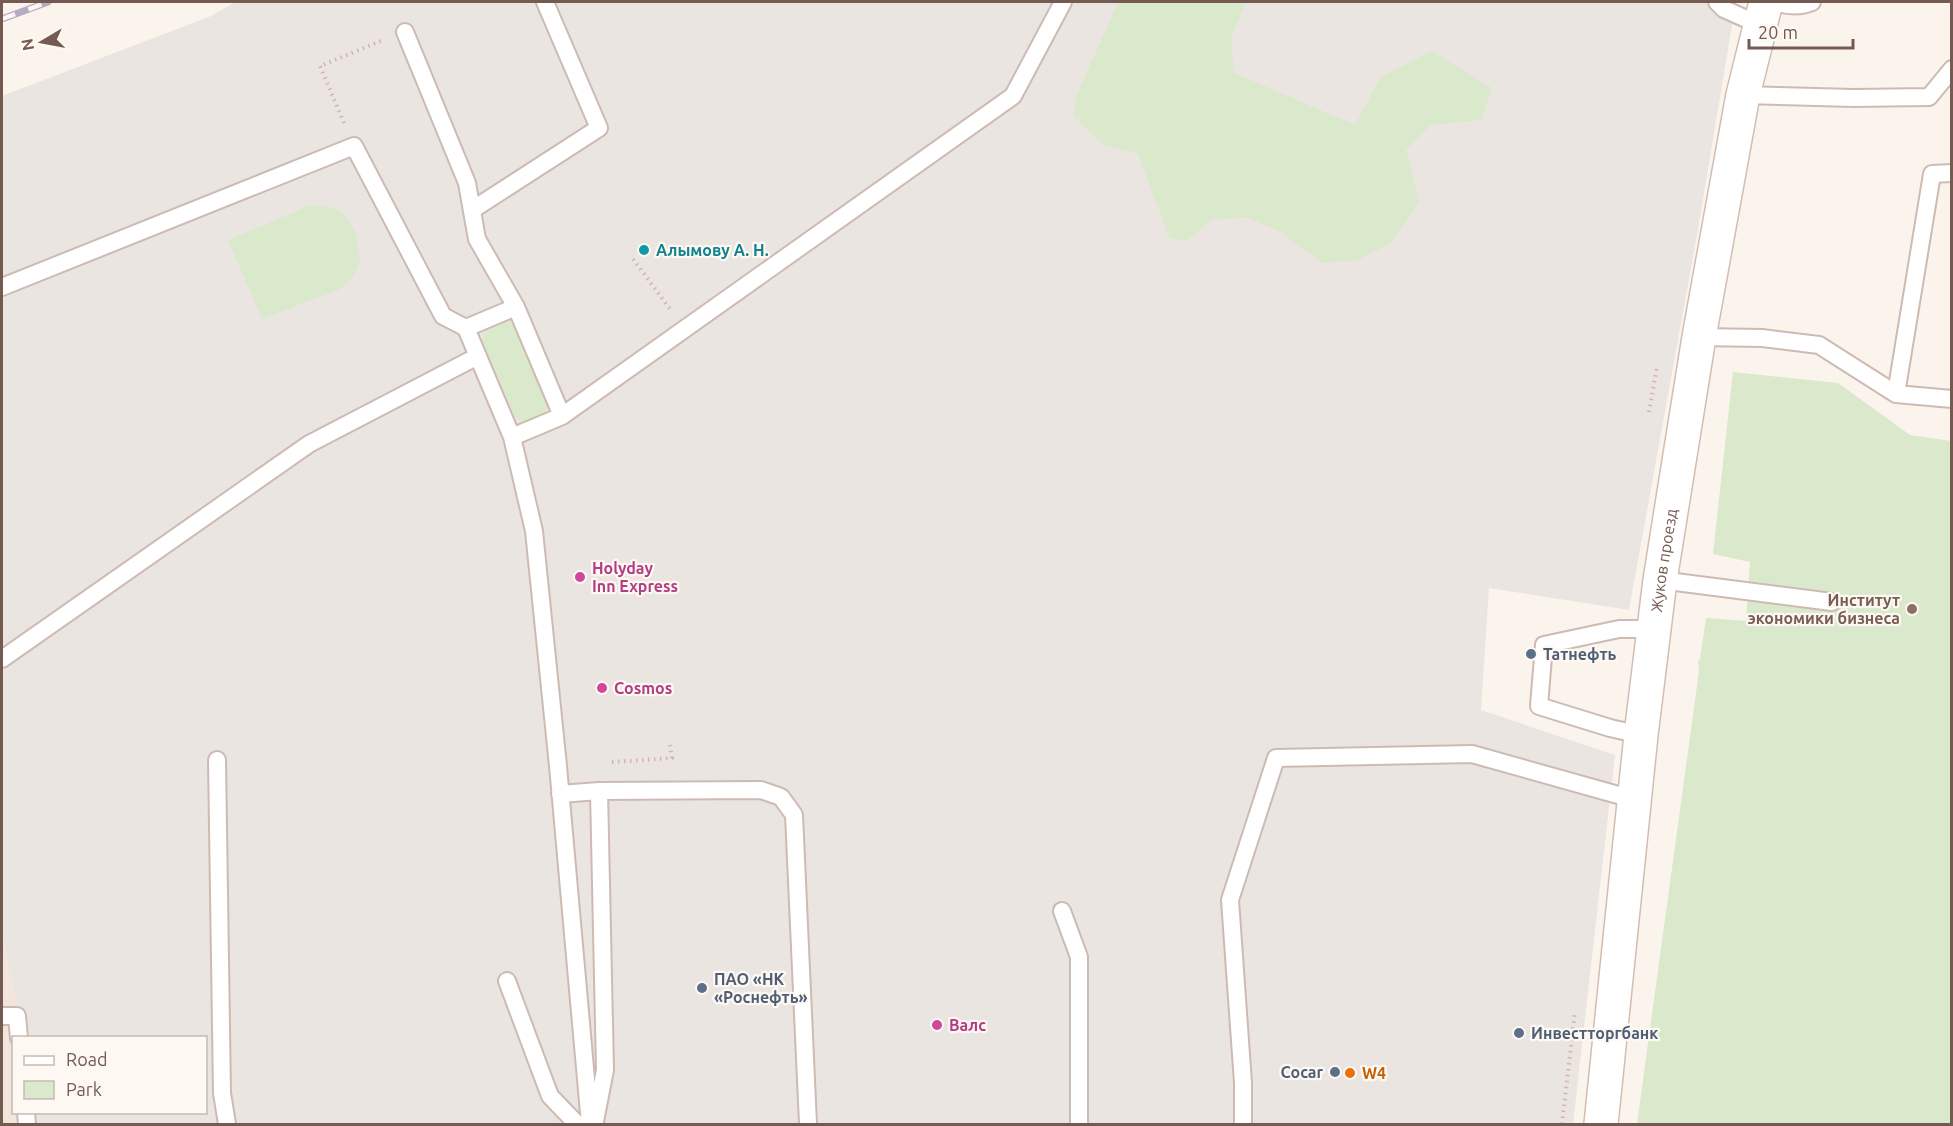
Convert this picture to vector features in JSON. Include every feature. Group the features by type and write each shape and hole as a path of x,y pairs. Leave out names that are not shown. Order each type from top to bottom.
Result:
{"street":[{"name":"Жуков проезд","path":"1601,1125 1641,735 1660,580 1699,337 1743,95 1767,9"}],"lane":[{"path":"472,210 599,128 545,2"},
{"path":"512,437 562,416 1013,96 1063,2"},
{"path":"1717,2 1724,9 1767,9 1812,2"},
{"path":"405,32 467,183 477,238 516,307 562,416"},
{"path":"1743,95 1854,98 1929,97 1952,69"},
{"path":"2,287 354,146 443,316 466,328 512,437 534,531 592,1125"},
{"path":"1896,394 1932,174 1952,173"},
{"path":"466,328 516,307"},
{"path":"1699,337 1762,338 1820,345 1896,394 1952,399"},
{"path":"2,659 309,444 478,356"},
{"path":"1660,580 1832,603"},
{"path":"1641,735 1539,706 1544,645 1619,629 1654,629"},
{"path":"1243,1125 1243,1083 1230,900 1276,758 1472,754 1636,801"},
{"path":"217,760 222,1093 227,1125"},
{"path":"560,794 599,791 761,790 781,797 795,815 808,1125"},
{"path":"592,1125 605,1070 599,791"},
{"path":"1062,911 1079,957 1079,1125"},
{"path":"507,981 550,1096 577,1125"},
{"path":"2,1016 17,1016 19,1036"}],"path":[{"path":"354,146 320,66 405,32"},
{"path":"633,259 653,286"},
{"path":"558,766 672,758 670,745"}],"shaded area":[{"path":"235,2 1736,2 1697,235 1629,610 1489,588 1481,710 1615,755 1573,1124 38,1124 37,1114 207,1114 207,1036 24,1036 2,933 2,96 211,16"},
{"path":"2,933 24,1036 12,1036 12,1114 37,1114 38,1124 2,1124"}],"green space":[{"path":"1118,2 1246,2 1231,38 1234,73 1355,125 1381,77 1432,51 1492,88 1482,120 1431,125 1406,150 1419,201 1390,244 1357,260 1322,263 1279,231 1245,217 1212,220 1185,242 1169,237 1138,154 1104,145 1073,116 1076,97"},
{"path":"309,206 328,206 343,213 356,233 360,262 353,276 340,289 262,319 228,240"},
{"path":"496,321 507,321 515,325 547,403 546,415 535,423 523,423 514,415 482,340 486,329"},
{"path":"1733,372 1838,383 1910,435 1951,441 1951,1124 1637,1124 1699,671 1698,661 1706,618 1746,621 1750,562 1713,554"}],"railway":[{"path":"2,19 48,2"}],"place":[{"name":"Алымову А. Н.","path":"644,250"},
{"name":"Holyday Inn Express","path":"580,577"},
{"name":"Институт экономики бизнеса","path":"1912,609"},
{"name":"Татнефть","path":"1531,654"},
{"name":"Cosmos","path":"602,688"},
{"name":"ПАО «НК «Роснефть»","path":"702,988"},
{"name":"Валс","path":"937,1025"},
{"name":"Инвестторгбанк","path":"1519,1033"},
{"name":"Cocar","path":"1335,1072"},
{"name":"W4","path":"1350,1073"}]}
